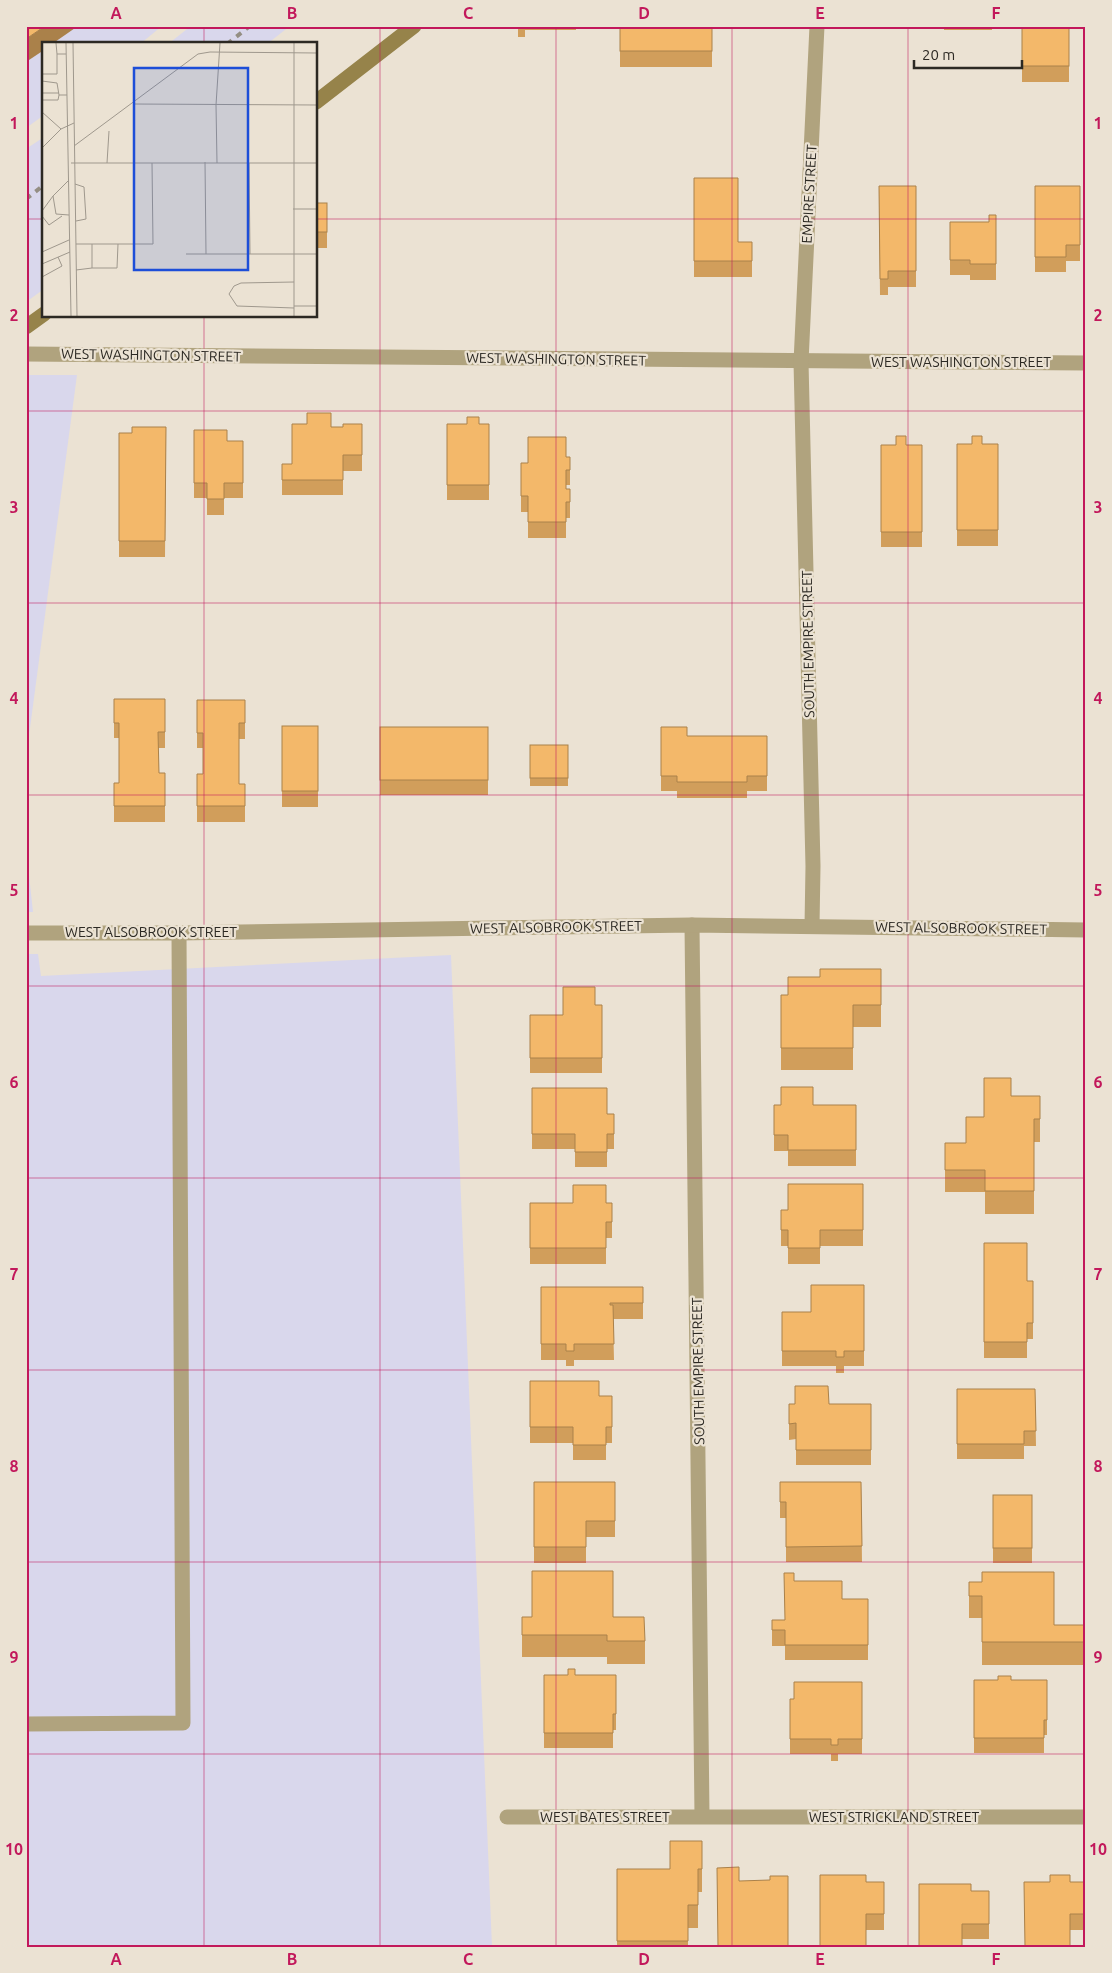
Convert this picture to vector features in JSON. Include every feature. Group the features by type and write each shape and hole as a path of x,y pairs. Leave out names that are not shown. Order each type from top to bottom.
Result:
{"street":[{"path":"318,100 414,26"},
{"name":"EMPIRE STREET","path":"801,362 817,26"},
{"path":"26,328 42,316"},
{"name":"WEST WASHINGTON STREET","path":"26,354 1086,363"},
{"name":"SOUTH EMPIRE STREET","path":"801,362 813,866 812,926"},
{"name":"SOUTH EMPIRE STREET","path":"692,925 702,1816"},
{"name":"WEST ALSOBROOK STREET","path":"26,933 179,933 692,925 1086,930"},
{"path":"26,1724 183,1723 179,933"},
{"name":"WEST STRICKLAND STREET","path":"702,1816 1086,1817"},
{"name":"WEST BATES STREET","path":"507,1818 702,1816"}],"shaded area":[{"path":"26,26 162,26 142,42 42,42 42,116 26,128"},
{"path":"191,26 290,26 270,42 171,42"},
{"path":"42,138 42,290 26,302 26,149"},
{"path":"26,375 77,375 26,758"},
{"path":"26,848 33,912 26,912"},
{"path":"26,954 38,954 41,976 451,955 492,1947 26,1947"}],"building":[{"path":"26,26 45,26 26,39"},
{"path":"620,26 712,26 712,51 620,51"},
{"path":"1022,26 1069,26 1069,66 1022,66"},
{"path":"694,178 738,178 738,242 752,242 752,261 694,261"},
{"path":"879,186 916,186 916,271 888,271 888,279 880,279"},
{"path":"1035,186 1080,186 1080,245 1066,245 1066,257 1035,257"},
{"path":"318,203 327,203 327,232 318,232"},
{"path":"989,215 996,215 996,264 970,264 970,260 950,260 950,222 989,222"},
{"path":"307,413 331,413 331,427 343,427 343,424 362,424 362,455 343,455 343,480 282,480 282,464 292,464 292,424 307,424"},
{"path":"467,417 479,417 479,424 489,424 489,485 447,485 447,424 467,424"},
{"path":"132,427 166,427 165,541 119,541 119,433 132,433"},
{"path":"194,430 227,430 227,441 243,441 243,483 224,483 224,499 207,499 207,483 194,483"},
{"path":"896,436 906,436 906,445 922,445 922,532 881,532 881,445 896,445"},
{"path":"972,436 982,436 982,444 998,444 998,530 957,530 957,444 972,444"},
{"path":"528,437 566,437 566,457 570,457 570,470 566,470 566,489 570,489 570,502 566,502 566,522 528,522 528,496 521,496 521,463 528,463"},
{"path":"114,699 165,699 165,732 158,732 159,773 165,773 165,806 114,806 114,783 119,783 119,723 114,723"},
{"path":"197,700 245,700 245,723 239,723 239,784 245,784 245,806 197,806 197,774 203,774 203,733 197,733"},
{"path":"282,726 318,726 318,791 282,791"},
{"path":"380,727 488,727 488,780 380,780"},
{"path":"661,727 687,727 687,736 767,736 767,776 747,776 747,782 677,782 677,776 661,776"},
{"path":"530,745 568,745 568,778 530,778"},
{"path":"820,969 881,969 881,1005 853,1005 853,1048 781,1048 781,995 788,995 788,977 820,977"},
{"path":"563,987 595,987 595,1005 602,1005 602,1058 530,1058 530,1015 563,1015"},
{"path":"984,1078 1011,1078 1011,1096 1040,1096 1040,1119 1034,1119 1034,1191 985,1191 985,1170 945,1170 945,1143 966,1143 966,1117 984,1117"},
{"path":"781,1087 813,1087 813,1105 856,1105 856,1150 788,1150 788,1135 774,1135 774,1105 781,1105"},
{"path":"532,1088 607,1088 607,1114 614,1114 614,1134 607,1134 607,1152 575,1152 575,1134 532,1134"},
{"path":"788,1184 863,1184 863,1230 820,1230 820,1248 788,1248 788,1230 781,1230 781,1210 788,1210"},
{"path":"573,1185 606,1185 606,1203 612,1203 612,1222 606,1222 606,1248 530,1248 530,1203 573,1203"},
{"path":"984,1243 1027,1243 1027,1281 1033,1281 1033,1323 1027,1323 1027,1342 984,1342"},
{"path":"811,1285 864,1285 864,1351 844,1351 844,1357 836,1357 836,1351 782,1351 782,1312 811,1312"},
{"path":"541,1287 643,1287 643,1303 610,1303 610,1305 613,1305 614,1344 574,1344 574,1351 566,1351 566,1344 541,1344"},
{"path":"530,1381 599,1381 599,1396 612,1396 612,1427 606,1427 606,1445 573,1445 573,1427 530,1427"},
{"path":"795,1386 828,1386 829,1404 871,1404 871,1450 796,1450 796,1423 789,1424 789,1404 795,1404"},
{"path":"957,1389 1035,1389 1036,1431 1024,1431 1024,1444 957,1444"},
{"path":"534,1482 615,1482 615,1521 586,1521 586,1547 534,1547"},
{"path":"780,1482 861,1482 862,1546 786,1547 786,1502 780,1502"},
{"path":"993,1495 1032,1495 1032,1548 993,1548"},
{"path":"532,1571 613,1571 613,1617 644,1617 645,1641 607,1641 607,1635 522,1635 522,1617 532,1617"},
{"path":"982,1572 1054,1572 1054,1625 1086,1625 1086,1642 982,1642 982,1596 969,1596 969,1582 982,1582"},
{"path":"784,1573 794,1573 794,1581 842,1581 842,1599 868,1599 868,1645 785,1645 785,1630 772,1630 772,1620 785,1620"},
{"path":"568,1669 575,1669 575,1675 616,1675 616,1714 613,1714 613,1733 544,1733 544,1675 568,1675"},
{"path":"998,1676 1011,1676 1011,1680 1047,1680 1047,1720 1044,1720 1044,1738 974,1738 974,1680 998,1680"},
{"path":"794,1682 862,1682 862,1739 838,1739 838,1745 831,1745 831,1739 790,1739 790,1699 794,1699"},
{"path":"670,1841 702,1841 702,1869 698,1869 698,1905 688,1905 688,1941 617,1941 617,1869 670,1869"},
{"path":"739,1867 739,1881 770,1880 770,1876 788,1876 788,1947 718,1947 717,1868"},
{"path":"820,1875 866,1875 866,1882 884,1882 884,1914 866,1914 866,1947 820,1947"},
{"path":"1050,1875 1070,1875 1070,1882 1086,1882 1086,1914 1070,1914 1070,1947 1025,1947 1024,1882 1050,1882"},
{"path":"919,1884 971,1884 971,1891 989,1891 989,1924 962,1924 962,1947 919,1947"}],"railway":[{"path":"230,42 250,26"},
{"path":"26,199 42,187"}]}
